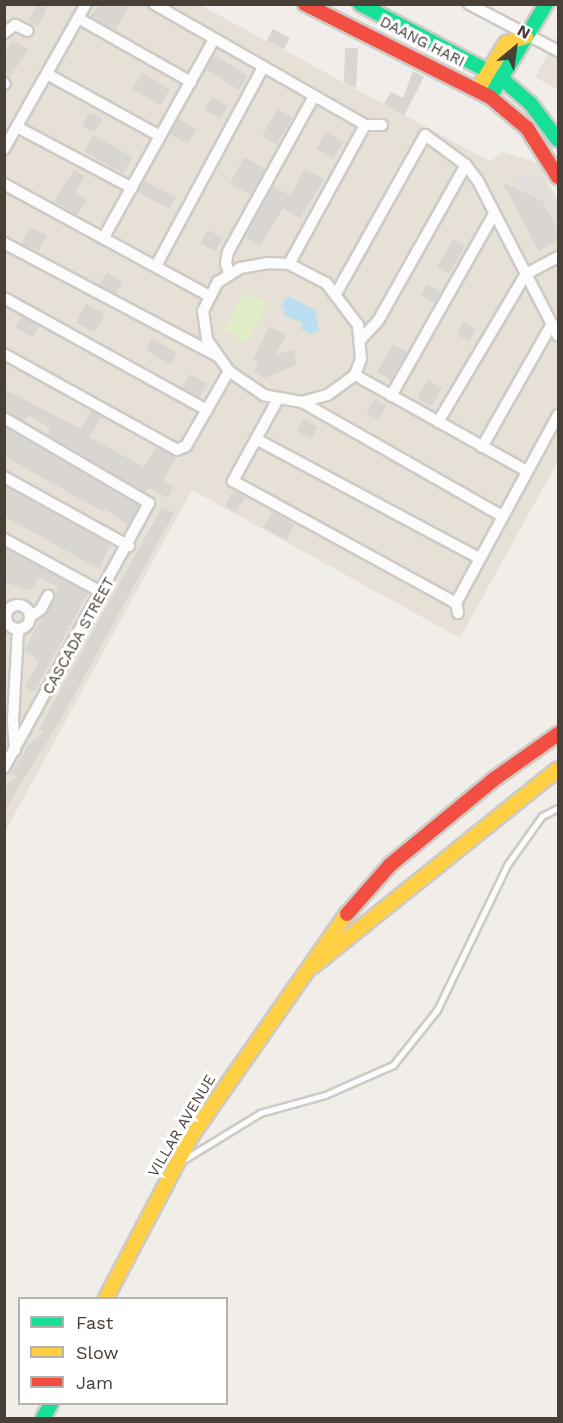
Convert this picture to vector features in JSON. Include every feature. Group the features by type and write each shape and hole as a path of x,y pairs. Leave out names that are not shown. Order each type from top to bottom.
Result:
{"street":[{"path":"4,150 86,4"},
{"path":"154,4 365,125 382,125"},
{"name":"DAANG HARI","path":"305,4 484,93 527,128 558,177"},
{"name":"DAANG HARI","path":"360,4 495,74 544,119 558,140"},
{"path":"469,4 526,37 558,51"},
{"path":"484,93 495,74 526,37 546,4"},
{"path":"78,18 191,82"},
{"path":"4,33 15,25 28,31"},
{"path":"105,237 214,39"},
{"path":"156,267 263,67"},
{"path":"46,74 160,136"},
{"path":"229,273 226,262 228,252 314,96"},
{"path":"289,264 365,125"},
{"path":"17,127 132,188"},
{"path":"337,292 425,135 466,165 558,336"},
{"path":"362,338 378,321 466,165"},
{"path":"4,184 105,237 207,296"},
{"path":"392,396 494,214"},
{"path":"4,243 217,357"},
{"path":"438,422 526,274 558,257"},
{"path":"302,402 327,395 355,375 361,359 362,338 351,311 337,292 316,277 289,264 269,263 229,273 207,296 203,323 217,357 229,371 254,389 278,399 302,402 502,516"},
{"path":"4,298 207,410"},
{"path":"482,447 552,324"},
{"path":"4,354 177,450 186,446 229,371"},
{"path":"355,375 527,471"},
{"path":"278,399 233,481 457,608 479,558 558,415"},
{"name":"CASCADA STREET","path":"4,418 150,503 129,546 4,768"},
{"path":"256,439 479,558"},
{"path":"4,477 129,546"},
{"path":"4,538 103,593"},
{"path":"18,630 28,624 30,617 41,609 48,596"},
{"path":"18,630 5,621 6,607 24,606 30,617"},
{"path":"15,750 12,720 18,630"},
{"name":"VILLAR AVENUE","path":"107,1297 176,1164 255,1038 332,931 390,865 493,780 558,734"},
{"name":"VILLAR AVENUE","path":"300,978 558,769"},
{"path":"44,1419 51,1405"}],"lane":[{"path":"544,119 558,123"},
{"path":"176,1164 260,1113 325,1095 393,1065 437,1010 507,865 542,816 558,808"}],"shaded area":[{"path":"5,5 200,5 490,161 503,152 538,163 558,201 558,461 460,638 192,490 5,832"},
{"path":"558,35 558,90 535,77"},
{"path":"520,176 540,176 558,209 558,226 543,199 513,182"}],"green space":[{"path":"245,291 268,303 247,343 224,331"}],"water":[{"path":"288,296 315,310 319,331 310,334 301,329 303,323 283,315 285,309 281,306"}],"building":[{"path":"37,4 49,4 38,26 28,20"},
{"path":"101,4 131,4 115,30 90,16"},
{"path":"273,29 290,38 284,49 267,40"},
{"path":"12,40 29,49 9,78 4,76 4,53"},
{"path":"345,48 358,48 356,88 344,82"},
{"path":"215,55 248,76 239,90 206,69"},
{"path":"413,71 424,77 404,116 384,104 391,92 403,98"},
{"path":"142,73 170,89 160,105 132,89"},
{"path":"212,97 228,106 220,119 205,110"},
{"path":"278,109 293,118 277,144 262,136"},
{"path":"90,112 102,119 94,133 82,126"},
{"path":"178,119 196,129 188,144 170,134"},
{"path":"326,132 343,142 334,158 316,148"},
{"path":"93,135 132,157 123,173 84,152"},
{"path":"244,157 265,168 251,195 230,183"},
{"path":"304,169 325,179 300,218 283,208 260,246 246,237 273,186 291,196"},
{"path":"74,170 85,176 75,193 87,200 77,215 54,201"},
{"path":"144,181 175,197 169,208 138,193"},
{"path":"502,182 543,201 558,230 558,240 539,251"},
{"path":"30,227 47,236 38,252 22,243"},
{"path":"208,230 223,238 216,251 201,243"},
{"path":"453,239 465,246 449,274 437,267"},
{"path":"107,272 123,282 115,293 99,285"},
{"path":"427,284 441,292 434,303 420,295"},
{"path":"86,304 105,314 95,332 76,323"},
{"path":"22,316 39,326 33,337 16,327"},
{"path":"463,322 476,329 470,341 456,334"},
{"path":"269,326 286,335 275,355 293,350 297,365 264,378 254,372 258,363 253,360"},
{"path":"152,339 177,353 171,364 146,350"},
{"path":"393,344 407,352 391,380 377,372"},
{"path":"190,374 207,384 199,398 182,388"},
{"path":"428,380 442,388 431,406 418,398"},
{"path":"4,389 81,429 91,411 101,417 89,437 144,467 156,447 176,457 163,481 174,486 168,498 149,488 146,493 47,434 50,428 28,415 24,421 4,411"},
{"path":"374,399 386,406 378,420 366,413"},
{"path":"304,419 318,427 311,439 297,431"},
{"path":"4,427 139,506 128,525 105,509 103,512 4,456"},
{"path":"4,486 111,545 99,569 4,516"},
{"path":"234,491 245,498 236,512 225,505"},
{"path":"162,507 174,513 59,722 4,811 4,786 17,777 11,774 28,745 44,732 39,729"},
{"path":"272,512 295,525 286,540 263,528"},
{"path":"4,548 88,593 34,692 25,687 39,661 24,650 59,588 40,577 30,591 4,582"}],"traffic: fast":[{"path":"360,4 501,78 530,103 558,140"},
{"path":"490,97 546,4"},
{"path":"43,1418 50,1405"}],"traffic: slow":[{"path":"478,89 506,43 526,37"},
{"path":"313,966 558,769"},
{"path":"107,1297 192,1135 347,914"}],"traffic: jam":[{"path":"305,4 490,97 527,128 558,177"},
{"path":"347,914 390,865 493,780 558,734"}]}
